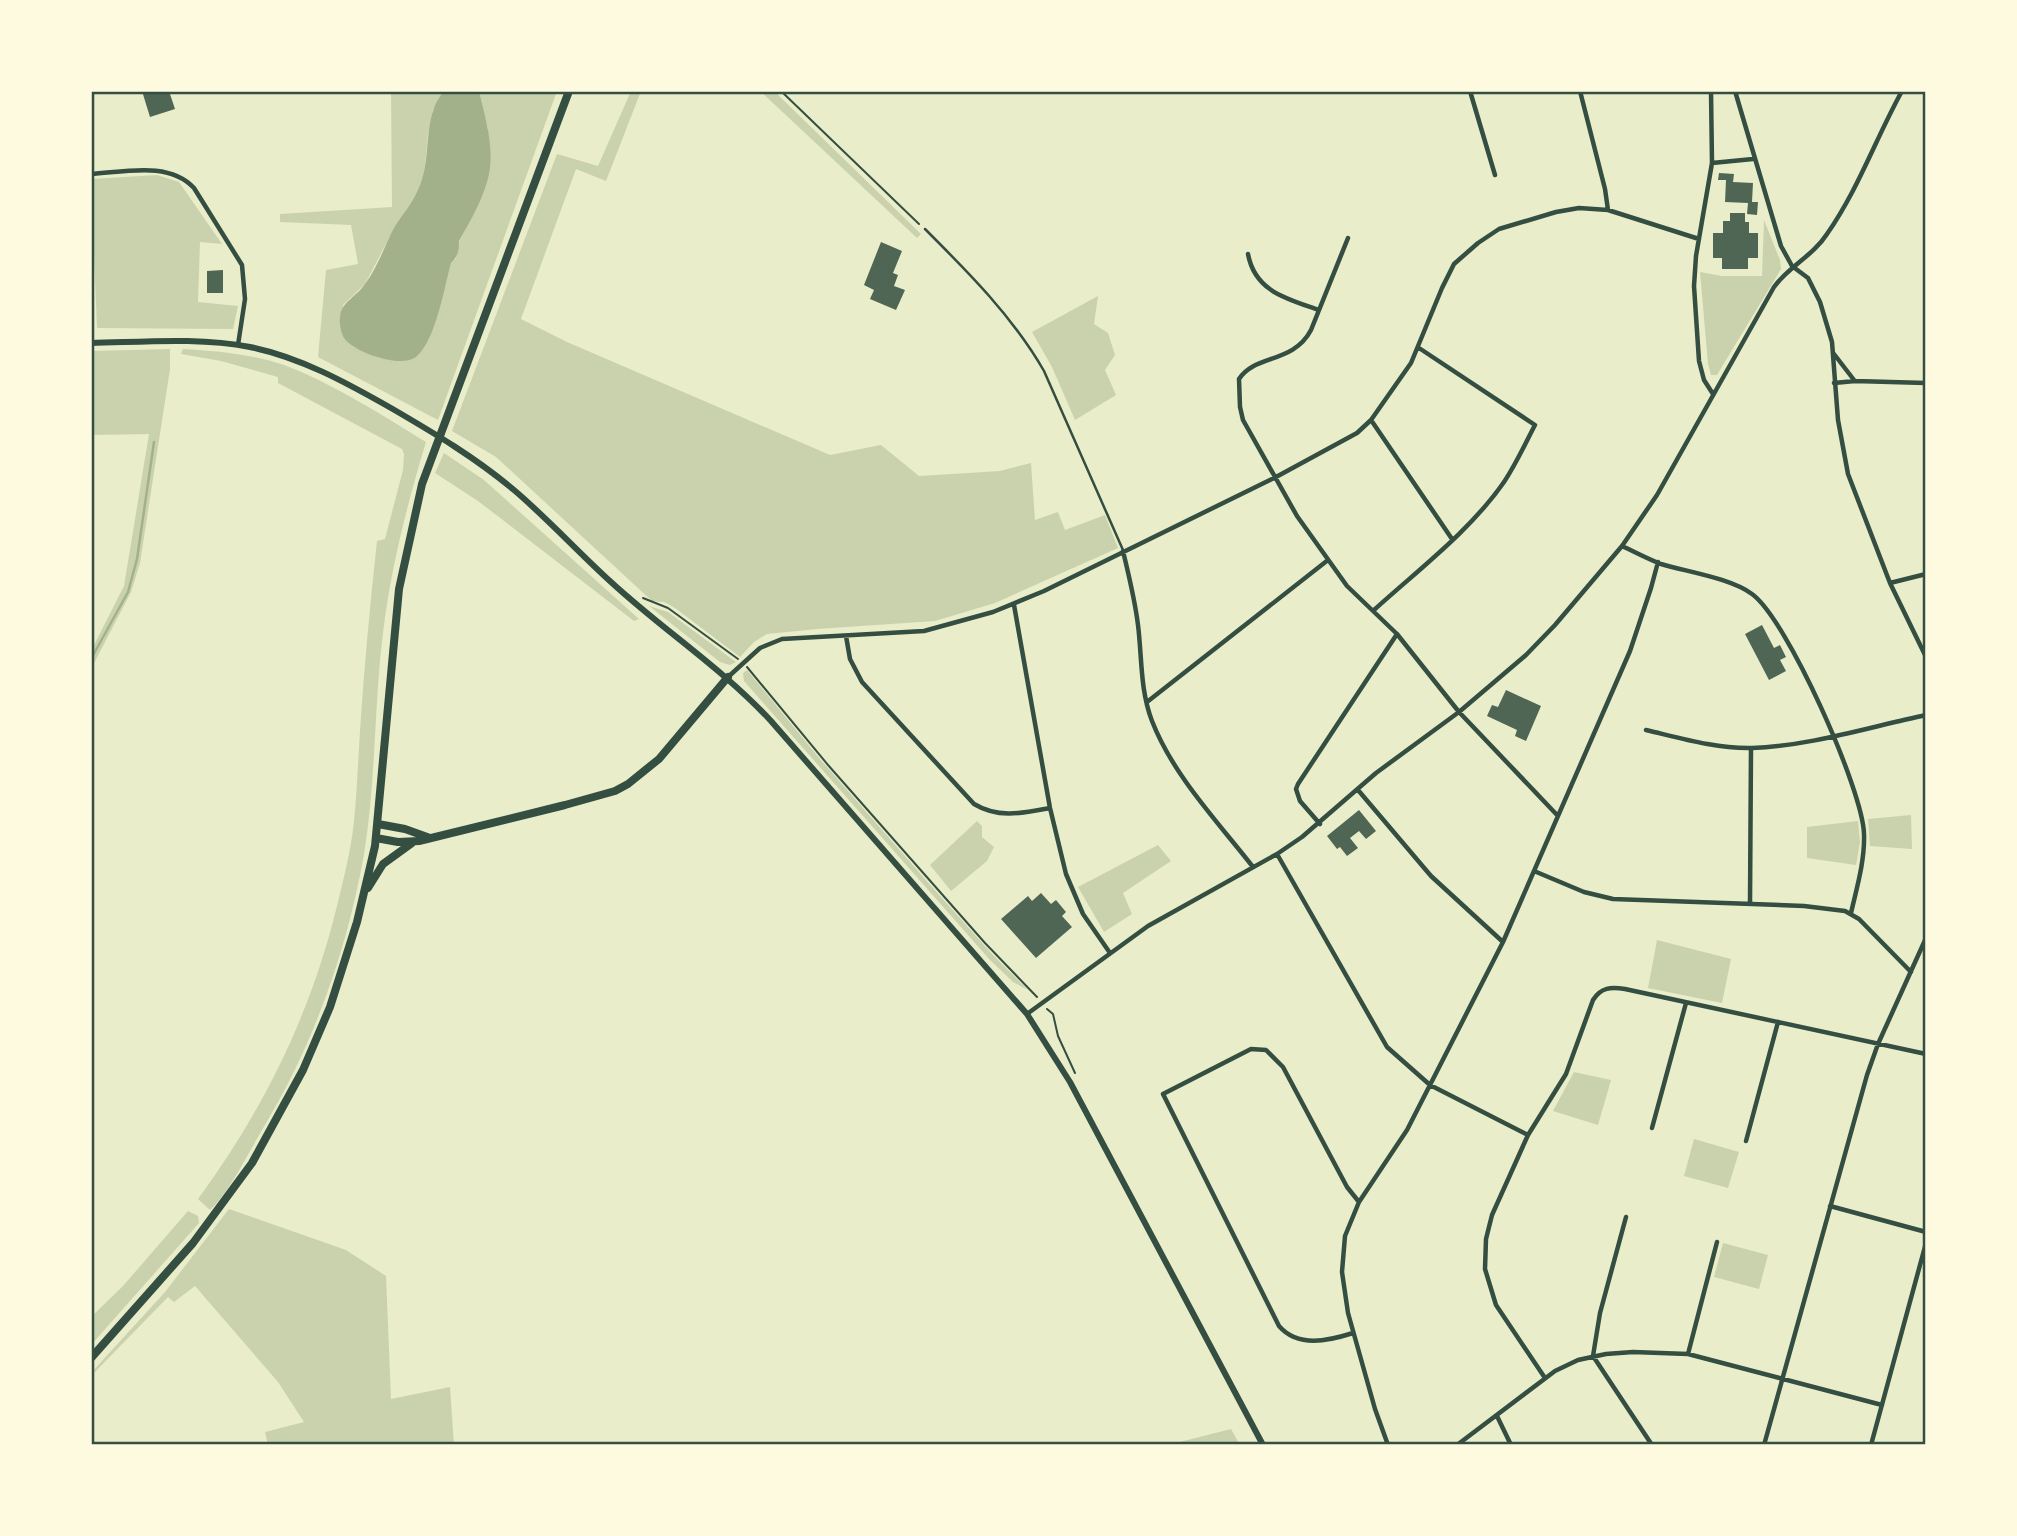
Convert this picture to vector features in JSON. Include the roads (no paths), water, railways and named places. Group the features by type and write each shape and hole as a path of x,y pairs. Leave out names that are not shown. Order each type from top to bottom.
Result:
{"main road":[{"path":"91,1358 193,1243 244,1174 274,1126 303,1070 330,1007 363,900 376,838 399,589 414,515 445,418 569,91"},
{"path":"376,838 414,842 615,791 649,770 728,677"},
{"path":"378,824 405,829 430,838"},
{"path":"363,900 383,864 414,842"}],"street":[{"path":"1470,91 1495,175"},
{"path":"1580,91 1608,210"},
{"path":"1711,91 1712,163 1694,286 1698,349 1704,380 1713,394"},
{"path":"1735,91 1778,238 1792,266 1808,278 1827,322 1848,474 1890,583 1926,657"},
{"path":"1027,1014 1148,926 1277,854 1320,824 1402,753 1459,712 1523,658 1555,625 1622,546 1657,495 1779,279 1808,255 1828,233 1902,91"},
{"path":"1712,163 1753,159"},
{"path":"91,174 166,171 186,179 194,188 242,265 245,299 238,345"},
{"path":"728,677 754,653 776,640 933,630 1014,605 1276,477 1357,433 1390,395 1419,348 1454,264 1499,229 1578,208 1608,210 1699,239"},
{"path":"1348,238 1303,344 1294,351 1250,368 1239,379 1243,419 1297,516 1347,586 1374,610 1459,712 1558,816"},
{"path":"1248,254 1255,275 1262,283 1290,299 1319,310"},
{"path":"91,343 173,342 238,345 270,352 352,386 451,444 513,490 632,600 728,677 771,721 1027,1014 1070,1082 1263,1445"},
{"path":"1374,610 1452,539 1504,482 1535,425 1419,348"},
{"path":"1833,354 1855,381"},
{"path":"1834,383 1926,383"},
{"path":"1371,420 1452,539"},
{"path":"1622,546 1658,562 1737,586 1751,593 1763,603 1787,641 1833,735 1862,813 1865,835 1852,913"},
{"path":"1123,551 1136,609 1142,682 1152,719 1170,756 1252,867"},
{"path":"1147,702 1328,560"},
{"path":"1388,1445 1353,1333 1343,1286 1342,1256 1345,1236 1359,1202 1407,1130 1503,942 1630,651 1658,562"},
{"path":"1890,583 1926,574"},
{"path":"1014,605 1058,848 1072,891 1083,914 1110,953"},
{"path":"1320,824 1300,801 1296,789 1298,784 1396,634"},
{"path":"846,636 850,659 862,681 974,804 986,811 1000,814 1021,814 1050,808"},
{"path":"1646,730 1716,745 1751,748 1833,735 1926,715"},
{"path":"1750,904 1751,748"},
{"path":"1358,790 1431,876 1503,942"},
{"path":"1277,854 1380,1037 1398,1059 1430,1085 1528,1135"},
{"path":"1534,871 1600,897 1839,909 1852,913 1911,972"},
{"path":"1765,1445 1859,1103 1878,1044 1926,938"},
{"path":"1545,1378 1496,1305 1485,1269 1486,1238 1492,1215 1528,1135 1566,1074 1597,993 1615,988 1926,1054"},
{"path":"1652,1128 1686,1003"},
{"path":"1746,1141 1778,1022"},
{"path":"1353,1333 1327,1340 1307,1341 1294,1338 1279,1326 1163,1094 1255,1048 1266,1050 1283,1067 1347,1187 1359,1202"},
{"path":"1830,1206 1926,1232"},
{"path":"1626,1217 1600,1313 1593,1356 1651,1445"},
{"path":"1688,1354 1717,1242"},
{"path":"1871,1445 1926,1243"},
{"path":"1457,1445 1567,1364 1593,1356 1633,1352 1688,1354 1882,1405"},
{"path":"1497,1416 1511,1445"}],"lane":[{"path":"925,229 971,274 1033,351 1123,551"}],"waterway":[{"path":"91,659 128,592 137,559 154,442"}]}
